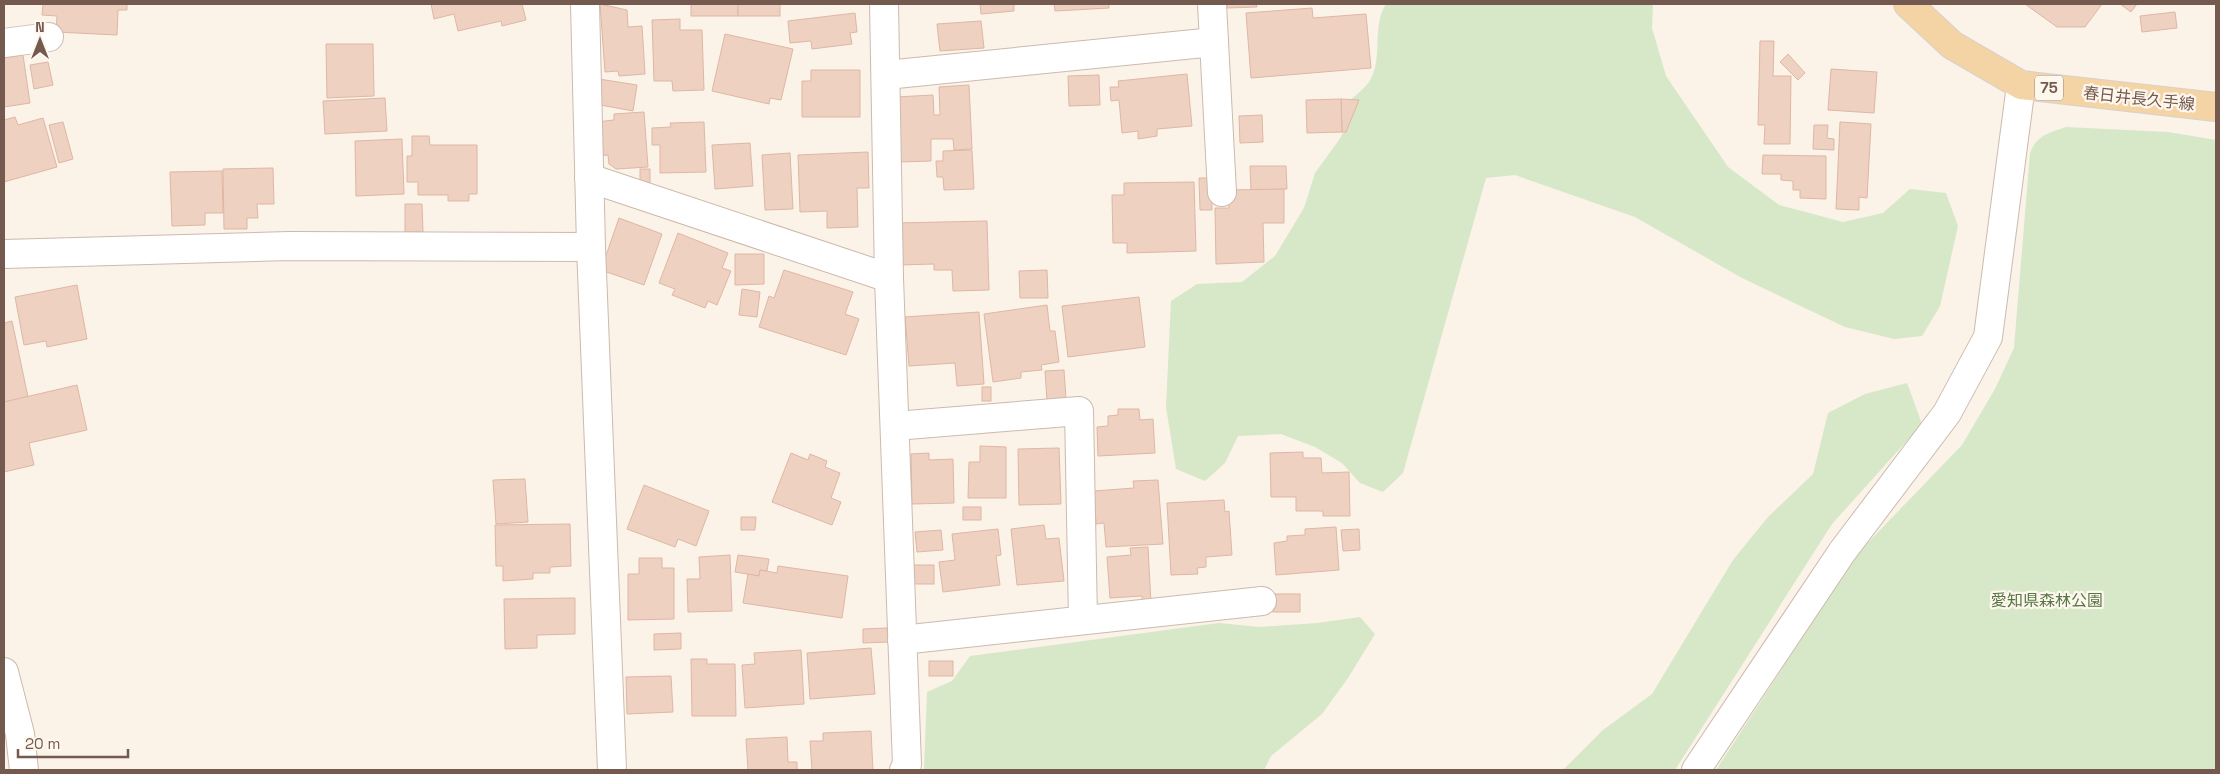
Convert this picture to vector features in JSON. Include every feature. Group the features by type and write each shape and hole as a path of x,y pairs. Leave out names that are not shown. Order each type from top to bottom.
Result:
{"main road":[{"name":"春日井長久手線","path":"1908,4 1952,45 2021,85 2216,107"}],"street":[{"path":"585,4 591,247 612,770"},
{"path":"884,4 889,278 907,765 904,770"},
{"path":"1212,4 1222,192"},
{"path":"4,43 49,37"},
{"path":"886,75 1214,42"},
{"path":"1696,770 1842,552 1947,414 1988,337 2021,85"},
{"path":"590,178 889,278"},
{"path":"4,254 289,246 591,247"},
{"path":"895,426 1079,411 1083,620"},
{"path":"902,640 1262,601"},
{"path":"4,672 20,734 24,770"}],"green space":[{"path":"1386,4 1653,4 1652,28 1666,76 1728,167 1779,205 1843,222 1883,213 1910,189 1946,193 1958,226 1940,306 1922,336 1894,339 1845,327 1742,278 1635,217 1515,175 1486,178 1403,473 1383,492 1360,483 1342,463 1315,447 1281,434 1238,436 1225,463 1205,481 1176,469 1166,407 1171,301 1197,284 1242,282 1275,256 1304,208 1315,173 1348,124 1349,101 1367,85 1373,73 1376,64 1379,23"},
{"name":"愛知県森林公園","path":"2066,127 2168,132 2216,140 2216,770 1716,770 1857,554 1962,445 1995,389 2014,348 2030,153 2040,138"},
{"path":"1907,383 1922,424 1832,524 1675,770 1563,770 1603,730 1652,694 1733,560 1768,517 1813,474 1828,413 1865,394"},
{"path":"1360,617 1375,634 1348,678 1322,714 1271,756 1264,770 924,770 927,692 952,681 970,656 1219,623 1259,627 1318,623"}],"building":[{"path":"43,4 127,4 127,10 118,10 117,35 56,32 57,16 42,15"},
{"path":"431,4 522,4 526,20 502,26 501,21 458,31 454,14 434,19"},
{"path":"600,4 627,10 628,27 642,26 645,74 619,76 618,71 605,72"},
{"path":"691,4 738,4 738,16 691,16"},
{"path":"738,4 780,4 780,16 738,16"},
{"path":"980,4 1014,4 1014,11 981,14"},
{"path":"1054,4 1109,4 1109,8 1055,11"},
{"path":"1227,4 1256,4 1257,7 1227,8"},
{"path":"2025,4 2102,4 2085,27 2057,27"},
{"path":"2120,4 2137,4 2131,12"},
{"path":"1312,8 1313,18 1366,14 1371,68 1251,78 1246,13"},
{"path":"2175,12 2177,28 2142,32 2140,16"},
{"path":"855,13 857,32 850,33 852,44 812,49 811,41 790,43 788,21"},
{"path":"680,19 680,30 702,30 704,90 673,91 672,81 654,81 652,20"},
{"path":"981,21 984,48 940,51 937,24"},
{"path":"725,34 793,49 781,100 770,98 769,104 712,91"},
{"path":"1760,41 1774,41 1773,76 1791,76 1790,144 1764,144 1765,125 1758,125"},
{"path":"326,44 373,44 374,96 327,98"},
{"path":"1788,54 1805,73 1798,80 1780,62"},
{"path":"23,55 30,103 4,107 4,58"},
{"path":"48,62 53,85 34,89 30,65"},
{"path":"1831,69 1877,72 1874,113 1828,110"},
{"path":"811,70 860,70 860,117 802,117 802,81 811,81"},
{"path":"1187,74 1192,126 1157,129 1157,136 1138,139 1138,131 1122,133 1119,100 1111,101 1110,87 1119,87 1118,81"},
{"path":"1099,75 1100,105 1069,106 1068,76"},
{"path":"599,79 637,85 633,111 595,104"},
{"path":"969,85 972,149 954,150 953,139 931,139 931,161 899,162 896,97 933,95 934,115 940,115 939,87"},
{"path":"385,98 387,131 325,134 323,101"},
{"path":"1341,99 1359,100 1346,132 1342,132"},
{"path":"1341,99 1342,132 1307,133 1306,100"},
{"path":"644,112 648,167 616,169 609,164 608,155 598,156 596,122 614,120 614,114"},
{"path":"1262,115 1263,142 1240,143 1239,116"},
{"path":"15,117 18,125 43,118 57,167 4,182 4,120"},
{"path":"63,122 73,159 59,163 49,125"},
{"path":"704,122 706,172 660,173 660,145 652,145 652,128 671,127 670,123"},
{"path":"1840,122 1871,124 1867,198 1859,197 1859,210 1836,209"},
{"path":"1814,125 1828,125 1827,138 1834,139 1834,150 1813,149"},
{"path":"412,136 429,136 430,145 477,145 477,194 469,194 469,201 448,201 448,195 418,195 418,182 407,182 407,156 412,156"},
{"path":"402,139 404,194 356,196 355,141"},
{"path":"750,143 753,186 715,189 712,145"},
{"path":"972,150 974,189 944,190 943,177 937,177 936,161 943,161 943,151"},
{"path":"868,152 869,188 857,188 858,227 827,228 827,211 800,212 798,155"},
{"path":"790,153 793,209 765,210 762,155"},
{"path":"1763,155 1826,156 1826,199 1800,198 1800,190 1793,190 1793,181 1781,180 1781,174 1762,174"},
{"path":"1250,166 1286,166 1287,189 1251,190"},
{"path":"273,168 274,204 257,204 258,218 247,218 247,229 224,229 223,169"},
{"path":"640,169 650,169 650,184 640,184"},
{"path":"222,171 223,213 205,213 205,225 172,226 170,172"},
{"path":"1199,178 1211,178 1212,210 1200,210"},
{"path":"1194,182 1196,251 1127,253 1127,243 1113,243 1112,195 1124,195 1124,183"},
{"path":"1284,189 1284,223 1263,223 1264,262 1216,264 1215,208 1229,208 1228,190"},
{"path":"405,204 422,204 423,232 405,232"},
{"path":"619,218 662,234 644,285 601,270"},
{"path":"987,221 989,290 953,291 952,270 934,270 934,264 899,265 898,223"},
{"path":"678,233 728,253 722,268 731,271 717,305 708,301 705,308 672,295 675,289 659,283"},
{"path":"735,254 764,254 764,284 735,285"},
{"path":"784,270 853,292 845,314 859,319 846,355 759,327 769,296 774,298"},
{"path":"1047,270 1048,298 1020,298 1019,271"},
{"path":"77,285 87,339 47,347 46,341 24,345 15,297"},
{"path":"742,289 760,292 757,317 739,315"},
{"path":"1139,297 1145,347 1068,357 1062,306"},
{"path":"1047,305 1050,331 1055,331 1059,362 1041,365 1042,370 1021,372 1021,378 993,382 984,314"},
{"path":"979,312 984,384 957,386 955,363 909,366 905,317"},
{"path":"12,321 28,397 4,402 4,323"},
{"path":"1064,370 1066,399 1047,401 1045,371"},
{"path":"77,385 87,430 29,443 34,465 4,472 4,402"},
{"path":"982,387 991,387 991,401 982,401"},
{"path":"1118,409 1139,409 1140,420 1153,419 1155,453 1098,456 1097,427 1108,426 1108,416 1118,415"},
{"path":"980,446 1006,447 1006,498 968,498 969,462 980,462"},
{"path":"1059,448 1061,504 1019,505 1018,449"},
{"path":"1303,452 1303,458 1321,458 1322,473 1349,472 1350,516 1323,516 1323,511 1296,511 1296,497 1271,497 1270,453"},
{"path":"791,453 808,460 810,454 827,461 825,467 840,473 831,498 841,502 832,525 772,502"},
{"path":"929,453 929,460 953,459 954,503 912,504 911,454"},
{"path":"525,479 528,522 496,524 493,480"},
{"path":"1158,480 1163,544 1106,547 1104,523 1096,524 1094,491 1134,488 1133,481"},
{"path":"644,485 709,511 696,546 678,539 675,547 627,529"},
{"path":"1224,500 1225,512 1229,511 1232,555 1206,557 1206,567 1197,568 1198,574 1171,575 1167,503"},
{"path":"963,507 981,507 981,520 963,520"},
{"path":"741,517 756,517 755,530 741,530"},
{"path":"570,524 571,566 550,567 550,573 533,573 533,579 503,581 503,566 496,566 495,525"},
{"path":"1044,525 1046,539 1059,538 1064,581 1017,585 1011,529"},
{"path":"1336,527 1339,570 1276,575 1274,543 1287,541 1287,536 1305,535 1305,529"},
{"path":"998,529 1001,555 996,556 1000,585 943,592 939,562 955,560 952,534"},
{"path":"1359,529 1360,550 1343,551 1341,530"},
{"path":"941,530 943,550 917,552 915,532"},
{"path":"1148,547 1151,604 1143,604 1142,596 1110,598 1107,557 1131,555 1130,548"},
{"path":"730,555 732,611 688,612 687,579 700,579 699,557"},
{"path":"738,555 769,559 767,571 760,570 759,576 735,572"},
{"path":"639,558 662,558 662,568 674,568 674,619 628,620 628,574 639,574"},
{"path":"913,565 934,565 934,584 913,584"},
{"path":"778,566 848,576 842,618 743,603 748,574 759,576 760,570 777,573"},
{"path":"1273,594 1300,594 1300,612 1273,612"},
{"path":"575,598 575,634 537,635 537,648 505,649 504,599"},
{"path":"887,628 888,642 863,643 863,629"},
{"path":"681,633 681,649 654,650 654,634"},
{"path":"871,648 875,694 810,699 807,653"},
{"path":"801,650 804,704 745,708 742,665 755,664 754,653"},
{"path":"691,659 707,659 707,664 735,664 736,716 692,716"},
{"path":"929,661 953,661 953,676 929,676"},
{"path":"671,676 673,712 627,714 626,677"},
{"path":"871,731 873,770 812,770 810,741 823,741 823,733"},
{"path":"787,737 788,762 797,762 797,770 748,770 746,739"}]}
